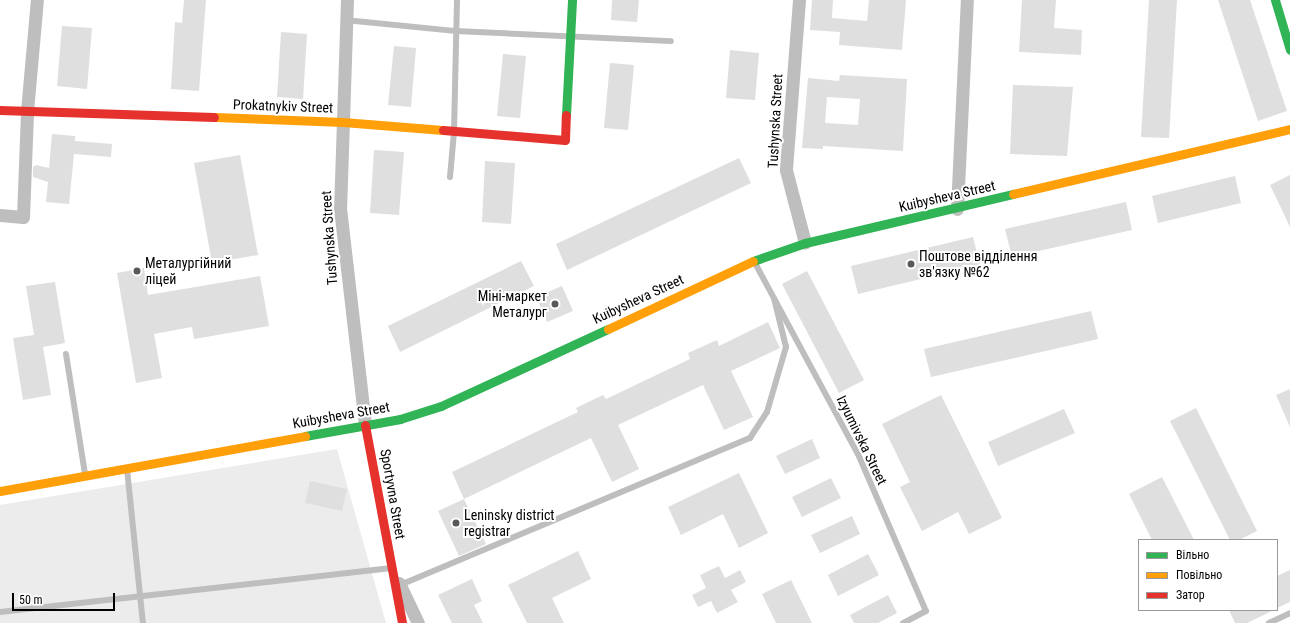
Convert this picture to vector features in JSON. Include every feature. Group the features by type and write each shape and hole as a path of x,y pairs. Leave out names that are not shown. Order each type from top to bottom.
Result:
{"main road":[{"path":"570,36 572,0"},
{"path":"1275,0 1290,50"},
{"name":"Prokatnykiv Street","path":"0,110 343,122 565,140 570,36"},
{"name":"Kuibysheva Street","path":"0,491 400,419 441,406 754,261 805,243 957,209 1290,129"},
{"name":"Sportyvna Street","path":"365,425 390,568 402,623"}],"street":[{"path":"0,215 23,217 27,111 34,0"},
{"name":"Tushynska Street","path":"347,0 345,20 340,208 365,425"},
{"name":"Tushynska Street","path":"799,0 786,170 805,243"},
{"path":"957,209 967,0"},
{"name":"Sportyvna Street","path":"390,568 418,623"}],"lane":[{"path":"450,178 454,132 457,0"},
{"path":"345,20 456,31 671,41"},
{"name":"Izyumivska Street","path":"754,261 858,454 926,611 903,623"},
{"path":"400,585 750,438 767,412 781,372 786,347 774,298"},
{"path":"66,354 85,476"},
{"path":"127,468 143,623"},
{"path":"0,612 390,568"},
{"path":"1269,623 1290,613"}],"shaded area":[{"path":"337,449 386,623 0,623 0,505"}],"building":[{"path":"184,0 206,0 199,91 171,89 175,22 182,23"},
{"path":"612,0 639,0 637,22 611,20"},
{"path":"812,0 833,0 832,18 867,21 869,0 906,0 902,50 839,45 840,32 810,30"},
{"path":"1022,0 1056,0 1054,28 1082,30 1081,55 1019,52"},
{"path":"1149,0 1177,0 1169,138 1141,137"},
{"path":"1218,0 1250,0 1287,111 1258,121"},
{"path":"62,26 92,28 87,89 57,86"},
{"path":"281,32 307,34 303,99 277,97"},
{"path":"394,46 416,48 411,107 388,105"},
{"path":"730,50 759,53 755,100 726,98"},
{"path":"503,54 526,56 520,118 497,116"},
{"path":"610,63 634,65 628,130 604,128"},
{"path":"840,75 907,79 903,151 823,146 823,149 802,148 808,78 839,81","holes":["827,97 860,99 858,125 825,123"]},
{"path":"1013,85 1073,87 1067,156 1010,154"},
{"path":"52,134 75,136 75,141 112,144 111,157 74,154 69,204 46,202 48,182 33,177 33,167 36,165 49,168"},
{"path":"374,150 404,152 399,215 370,213"},
{"path":"240,155 258,255 212,263 194,163"},
{"path":"739,158 751,183 567,270 556,244"},
{"path":"485,161 515,163 511,224 482,222"},
{"path":"1290,175 1290,227 1270,185"},
{"path":"1235,176 1241,203 1158,223 1152,196"},
{"path":"1126,202 1132,230 1012,257 1005,229"},
{"path":"973,237 980,265 858,294 851,266"},
{"path":"521,261 534,286 400,352 388,326"},
{"name":"Металургійний ліцей","path":"144,268 148,295 260,276 269,326 194,339 192,327 154,334 162,378 136,383 117,273"},
{"path":"807,271 864,380 839,393 782,284"},
{"path":"55,282 65,343 43,347 51,395 23,400 13,338 34,335 26,286"},
{"name":"Міні-маркет Металург","path":"562,286 573,311 547,322 536,297"},
{"path":"1091,311 1098,339 931,377 924,349"},
{"path":"768,322 780,348 731,371 753,417 724,430 703,385 618,425 639,469 612,482 591,438 464,499 452,472 578,412 576,408 603,395 606,399 690,359 688,353 717,340 719,346"},
{"path":"1290,389 1290,427 1276,395"},
{"path":"941,395 1002,518 969,534 958,512 922,531 900,487 910,482 882,424"},
{"path":"1196,408 1257,531 1241,539 1229,539 1170,421"},
{"path":"1064,409 1075,433 998,466 988,442"},
{"path":"812,439 820,458 785,474 776,456"},
{"path":"739,473 768,533 739,548 723,514 681,535 668,507"},
{"path":"1162,477 1193,539 1152,539 1129,494"},
{"path":"831,478 841,498 802,517 792,497"},
{"path":"310,481 347,489 342,511 305,503"},
{"path":"464,499 486,544 459,556 438,511"},
{"path":"852,516 860,534 820,553 811,535"},
{"path":"578,551 591,579 552,598 564,623 527,623 508,585"},
{"path":"868,554 879,575 838,596 828,575"},
{"path":"719,566 725,578 740,570 746,582 731,590 738,602 717,613 711,601 698,607 692,595 706,588 700,575"},
{"path":"1290,570 1290,602 1278,608 1278,576"},
{"path":"472,579 482,601 474,605 483,623 452,623 438,595"},
{"path":"791,580 812,623 776,623 762,594"},
{"path":"888,595 897,613 878,623 854,623 850,615"},
{"path":"1229,611 1272,611 1247,623 1235,623"}],"traffic: fast":[{"path":"566,115 572,0"},
{"path":"1275,0 1290,50"},
{"path":"753,261 805,243 1013,194"},
{"path":"305,436 400,419 441,406 608,329"}],"traffic: slow":[{"path":"214,117 343,122 443,130"},
{"path":"1013,194 1290,129"},
{"path":"608,329 753,261"},
{"path":"0,491 305,436"}],"traffic: jam":[{"path":"0,110 214,117"},
{"path":"443,130 565,140 566,115"},
{"path":"365,425 402,623"}],"place":[{"name":"Поштове відділення зв'язку №62","path":"911,264"},
{"name":"Металургійний ліцей","path":"137,271"},
{"name":"Міні-маркет Металург","path":"555,304"},
{"name":"Leninsky district registrar","path":"456,523"}]}
